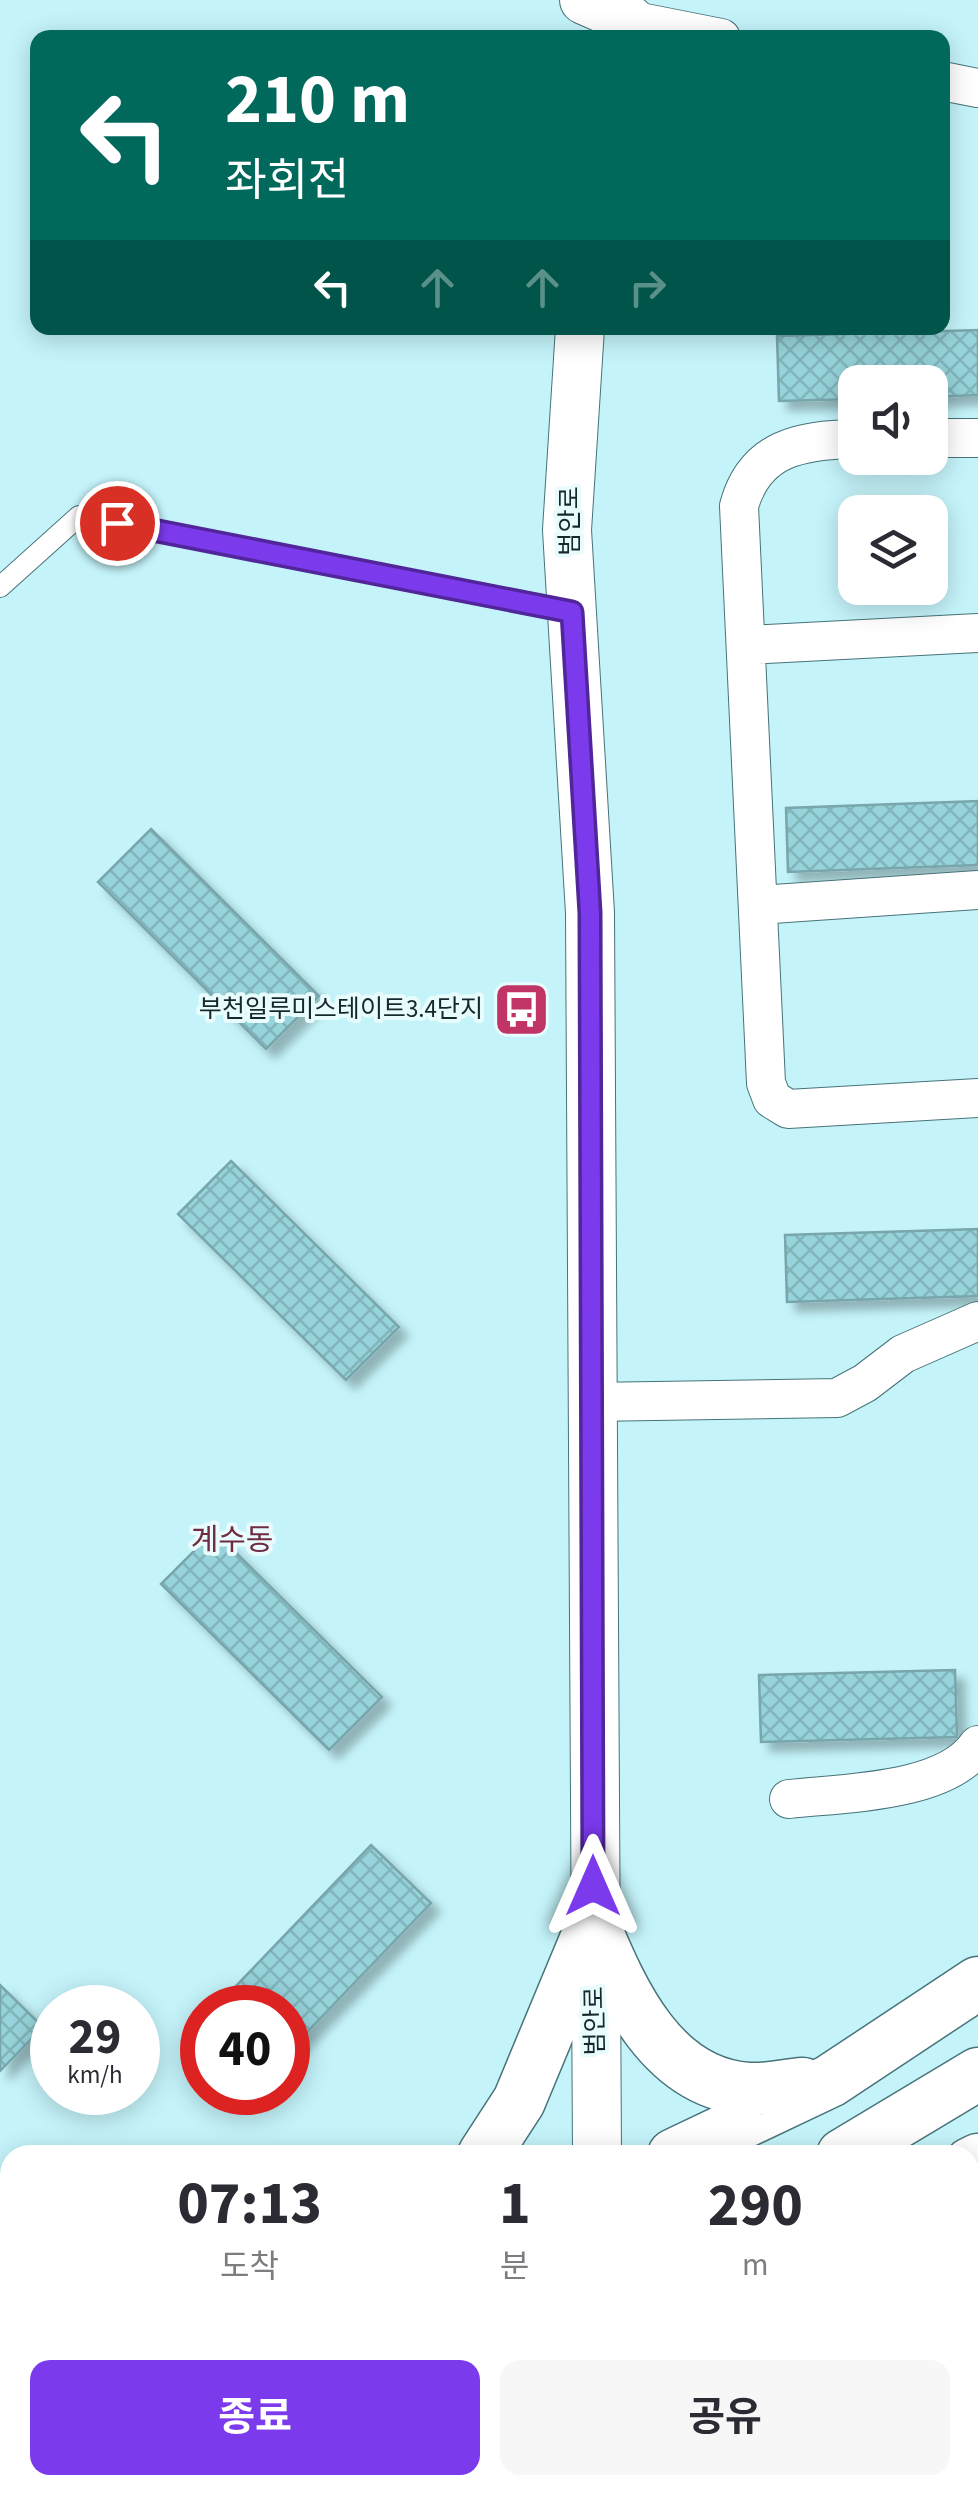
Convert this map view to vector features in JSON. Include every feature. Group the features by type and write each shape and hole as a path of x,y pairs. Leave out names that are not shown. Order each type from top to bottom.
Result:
{"main road":[{"path":"593,1923 616,1978 647,2028 675,2060 705,2080 749,2089 830,2081"},
{"path":"490,2145 519,2101 593,1923"},
{"path":"695,2145 830,2081 978,1983"},
{"path":"860,2145 978,2074"}],"street":[{"path":"584,0 631,19 683,30"},
{"path":"950,83 978,88"},
{"name":"범안로","path":"580,335 567,530 590,913 597,2145"},
{"path":"948,438 978,438"},
{"path":"838,439 775,452 745,482 739,506 766,1083 772,1099 788,1109 978,1098"},
{"path":"748,645 978,633"},
{"path":"758,905 978,890"},
{"path":"592,1402 838,1398 865,1384 903,1354 978,1322"},
{"path":"789,1799 900,1787 949,1770 978,1745"}],"lane":[{"path":"0,588 79,516 572,612"}],"building":[{"path":"978,330 978,395 948,396 948,365 838,365 838,399 779,401 777,336 950,335 950,331"},
{"path":"978,801 978,865 788,872 786,808"},
{"path":"151,829 319,996 266,1049 98,882"},
{"path":"231,1161 399,1327 346,1380 178,1214"},
{"path":"978,1229 978,1296 787,1302 785,1235"},
{"path":"214,1531 382,1697 329,1750 161,1584"},
{"path":"955,1670 957,1737 761,1742 759,1675"},
{"path":"371,1845 431,1903 310,2029 310,1985 237,1985"},
{"path":"0,1985 30,2014 30,2040 0,2071"}],"place":[{"name":"부천일루미스테이트3.4단지","path":"522,1009"}],"district":[{"name":"계수동","path":"232,1540"}],"route":[{"path":"117,523 572,612 590,913 593,1886"}]}
